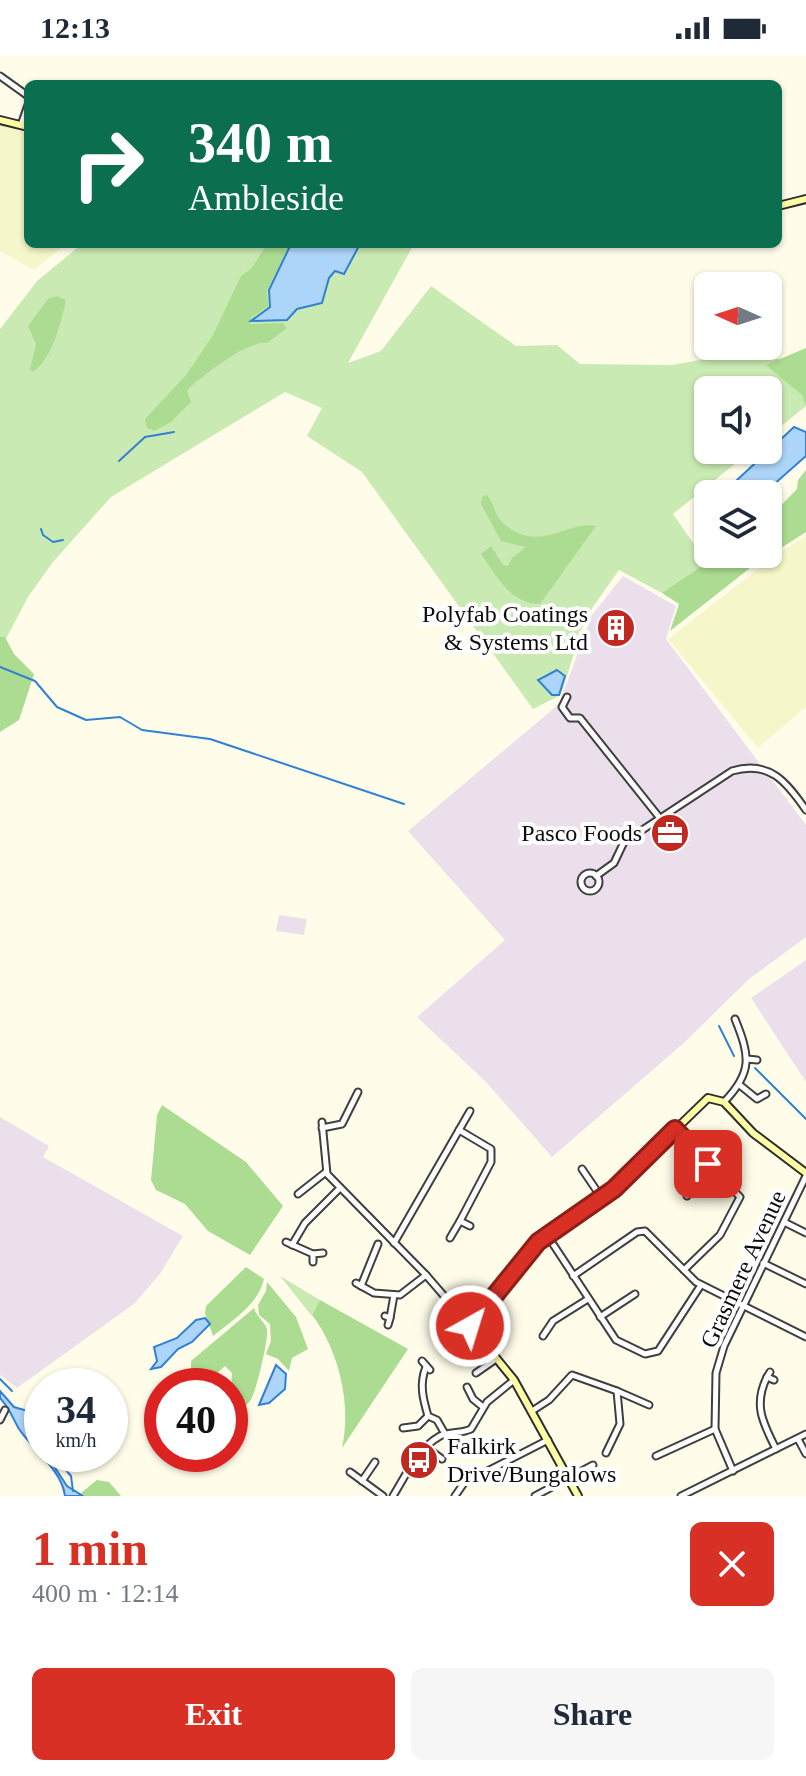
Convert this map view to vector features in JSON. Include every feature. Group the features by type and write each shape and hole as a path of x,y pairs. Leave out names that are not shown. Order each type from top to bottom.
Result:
{"street":[{"path":"0,76 24,93"},
{"path":"0,120 24,126"},
{"path":"782,205 806,199"},
{"path":"567,697 562,707 570,718 580,718 659,817"},
{"path":"596,876 614,863 624,842 719,777 745,767 759,767 783,779 806,810"},
{"path":"724,1102 740,1086 747,1059 735,1019"},
{"path":"747,1059 757,1060"},
{"path":"740,1086 757,1099 766,1094"},
{"path":"358,1092 342,1124 322,1125 326,1172 426,1275 514,1380 578,1496"},
{"path":"470,1326 546,1235 601,1197 704,1100 713,1097 724,1102 753,1133 806,1174"},
{"path":"394,1243 470,1111"},
{"path":"675,1129 734,1189 739,1203 720,1235 684,1270"},
{"path":"450,1238 491,1162 491,1149 459,1130"},
{"path":"687,1196 696,1174 708,1164"},
{"path":"582,1169 601,1197"},
{"path":"298,1194 326,1172"},
{"name":"Grasmere Avenue","path":"733,1471 715,1429 716,1373 742,1306 806,1174"},
{"path":"323,1253 313,1258 289,1244 340,1188"},
{"path":"460,1221 470,1226"},
{"path":"784,1222 806,1233"},
{"path":"573,1276 643,1231 651,1234 701,1285 806,1337"},
{"path":"546,1235 619,1343 653,1354 701,1285"},
{"path":"378,1244 358,1284 374,1293 394,1295 408,1291 426,1275"},
{"path":"763,1263 806,1284"},
{"path":"600,1317 635,1294"},
{"path":"388,1319 394,1295"},
{"path":"543,1336 545,1326 588,1299"},
{"path":"476,1373 496,1359"},
{"path":"426,1366 420,1383 428,1416"},
{"path":"532,1411 549,1400 572,1375 649,1405"},
{"path":"774,1380 769,1375 760,1395 760,1411 776,1449"},
{"path":"393,1496 413,1462 427,1448 445,1434 471,1429 483,1407 514,1380"},
{"path":"467,1387 483,1407"},
{"path":"606,1453 620,1424 617,1391"},
{"path":"0,1420 5,1410"},
{"path":"401,1428 418,1426 428,1416"},
{"path":"428,1416 437,1420 445,1434"},
{"path":"656,1456 715,1429"},
{"path":"682,1496 806,1434"},
{"path":"798,1439 806,1454"},
{"path":"455,1496 464,1483 548,1440"},
{"path":"427,1448 442,1459"},
{"path":"362,1481 375,1462"},
{"path":"535,1496 593,1465"},
{"path":"352,1477 383,1496"}],"shaded area":[{"path":"623,576 676,606 666,639 806,825 806,937 749,979 685,1042 552,1157 486,1082 417,1017 505,940 408,831 559,704 592,615"},
{"path":"279,915 307,919 304,935 276,931"},
{"path":"806,960 806,1082 751,998"},
{"path":"0,1117 49,1146 43,1157 183,1236 160,1274 135,1303 45,1368 24,1368 24,1383 17,1388 0,1375"}],"green space":[{"path":"0,125 24,132 24,248 61,248 34,270 0,251"},
{"path":"77,248 412,248 348,363 381,351 431,286 516,346 557,345 580,364 672,365 700,360 782,360 800,364 806,406 782,426 782,376 694,376 694,464 735,464 715,480 694,480 694,497 673,514 694,544 694,568 702,568 662,593 619,570 585,618 561,695 533,709 362,472 307,436 322,408 285,392 111,497 53,562 28,597 0,650 0,329 37,281"},
{"path":"264,248 288,248 267,290 268,306 251,318 250,324 283,323 287,328 267,343 238,352 216,367 190,387 187,391 191,402 171,422 154,431 147,428 145,419 187,374 213,335 241,276 251,269"},
{"path":"57,296 66,300 58,329 50,350 33,372 30,369 36,344 28,326 48,299"},
{"path":"806,348 806,406 802,395 766,365"},
{"path":"806,470 806,532 782,547 782,505 797,489 798,480"},
{"path":"487,495 502,522 515,532 528,536 540,537 596,526 540,604 530,603 512,594 481,554 491,546 503,565 508,566 512,558 526,547 501,541 481,504 482,497"},
{"path":"806,536 806,707 758,748 668,639 759,568 782,568 782,551"},
{"path":"699,568 750,568 670,631 679,604 662,593"},
{"path":"0,637 5,637 14,654 34,674 19,720 0,732"},
{"path":"162,1105 246,1162 283,1206 250,1255 208,1231 185,1204 156,1190 151,1180 157,1115"},
{"path":"246,1267 264,1279 261,1288 243,1311 213,1336 205,1313 206,1306"},
{"path":"280,1276 320,1300 312,1315 311,1315"},
{"path":"267,1282 296,1317 308,1349 292,1358 289,1371 278,1359 266,1354 271,1341 270,1324 259,1315 258,1305"},
{"path":"320,1300 408,1349 342,1448 345,1414 341,1379 329,1345 312,1315"},
{"path":"254,1308 267,1329 262,1365 248,1403 248,1368 191,1368 191,1361"},
{"path":"97,1480 109,1482 121,1496 85,1496 81,1493"}],"water":[{"path":"289,248 358,248 344,274 335,271 329,278 322,303 297,309 287,320 251,321 270,307 269,290"},
{"path":"794,427 806,432 806,456 779,480 737,480 754,464 782,464 782,438"},
{"path":"557,670 565,676 559,695 552,695 538,680"},
{"path":"205,1318 210,1324 161,1367 152,1368 157,1361 154,1347 177,1338 196,1320"},
{"path":"276,1365 286,1374 285,1389 269,1403 259,1405"},
{"path":"0,1391 14,1407 24,1410 24,1436 9,1409 0,1398"},
{"path":"54,1472 58,1472 67,1486 83,1496 65,1496"}],"waterway":[{"path":"119,461 145,437 174,432"},
{"path":"41,529 43,535 53,542 63,540"},
{"path":"0,667 35,681 57,707 86,720 120,717 142,730 210,739 404,804"},
{"path":"719,1026 734,1056"},
{"path":"755,1068 806,1119"},
{"path":"0,1379 12,1391"},
{"path":"68,1472 73,1491"}],"place":[{"name":"Polyfab Coatings & Systems Ltd","path":"616,628"},
{"name":"Pasco Foods","path":"670,833"},
{"name":"Falkirk Drive/Bungalows","path":"419,1460"}],"route":[{"path":"470,1326 538,1242 614,1189 675,1129 708,1164"}]}
